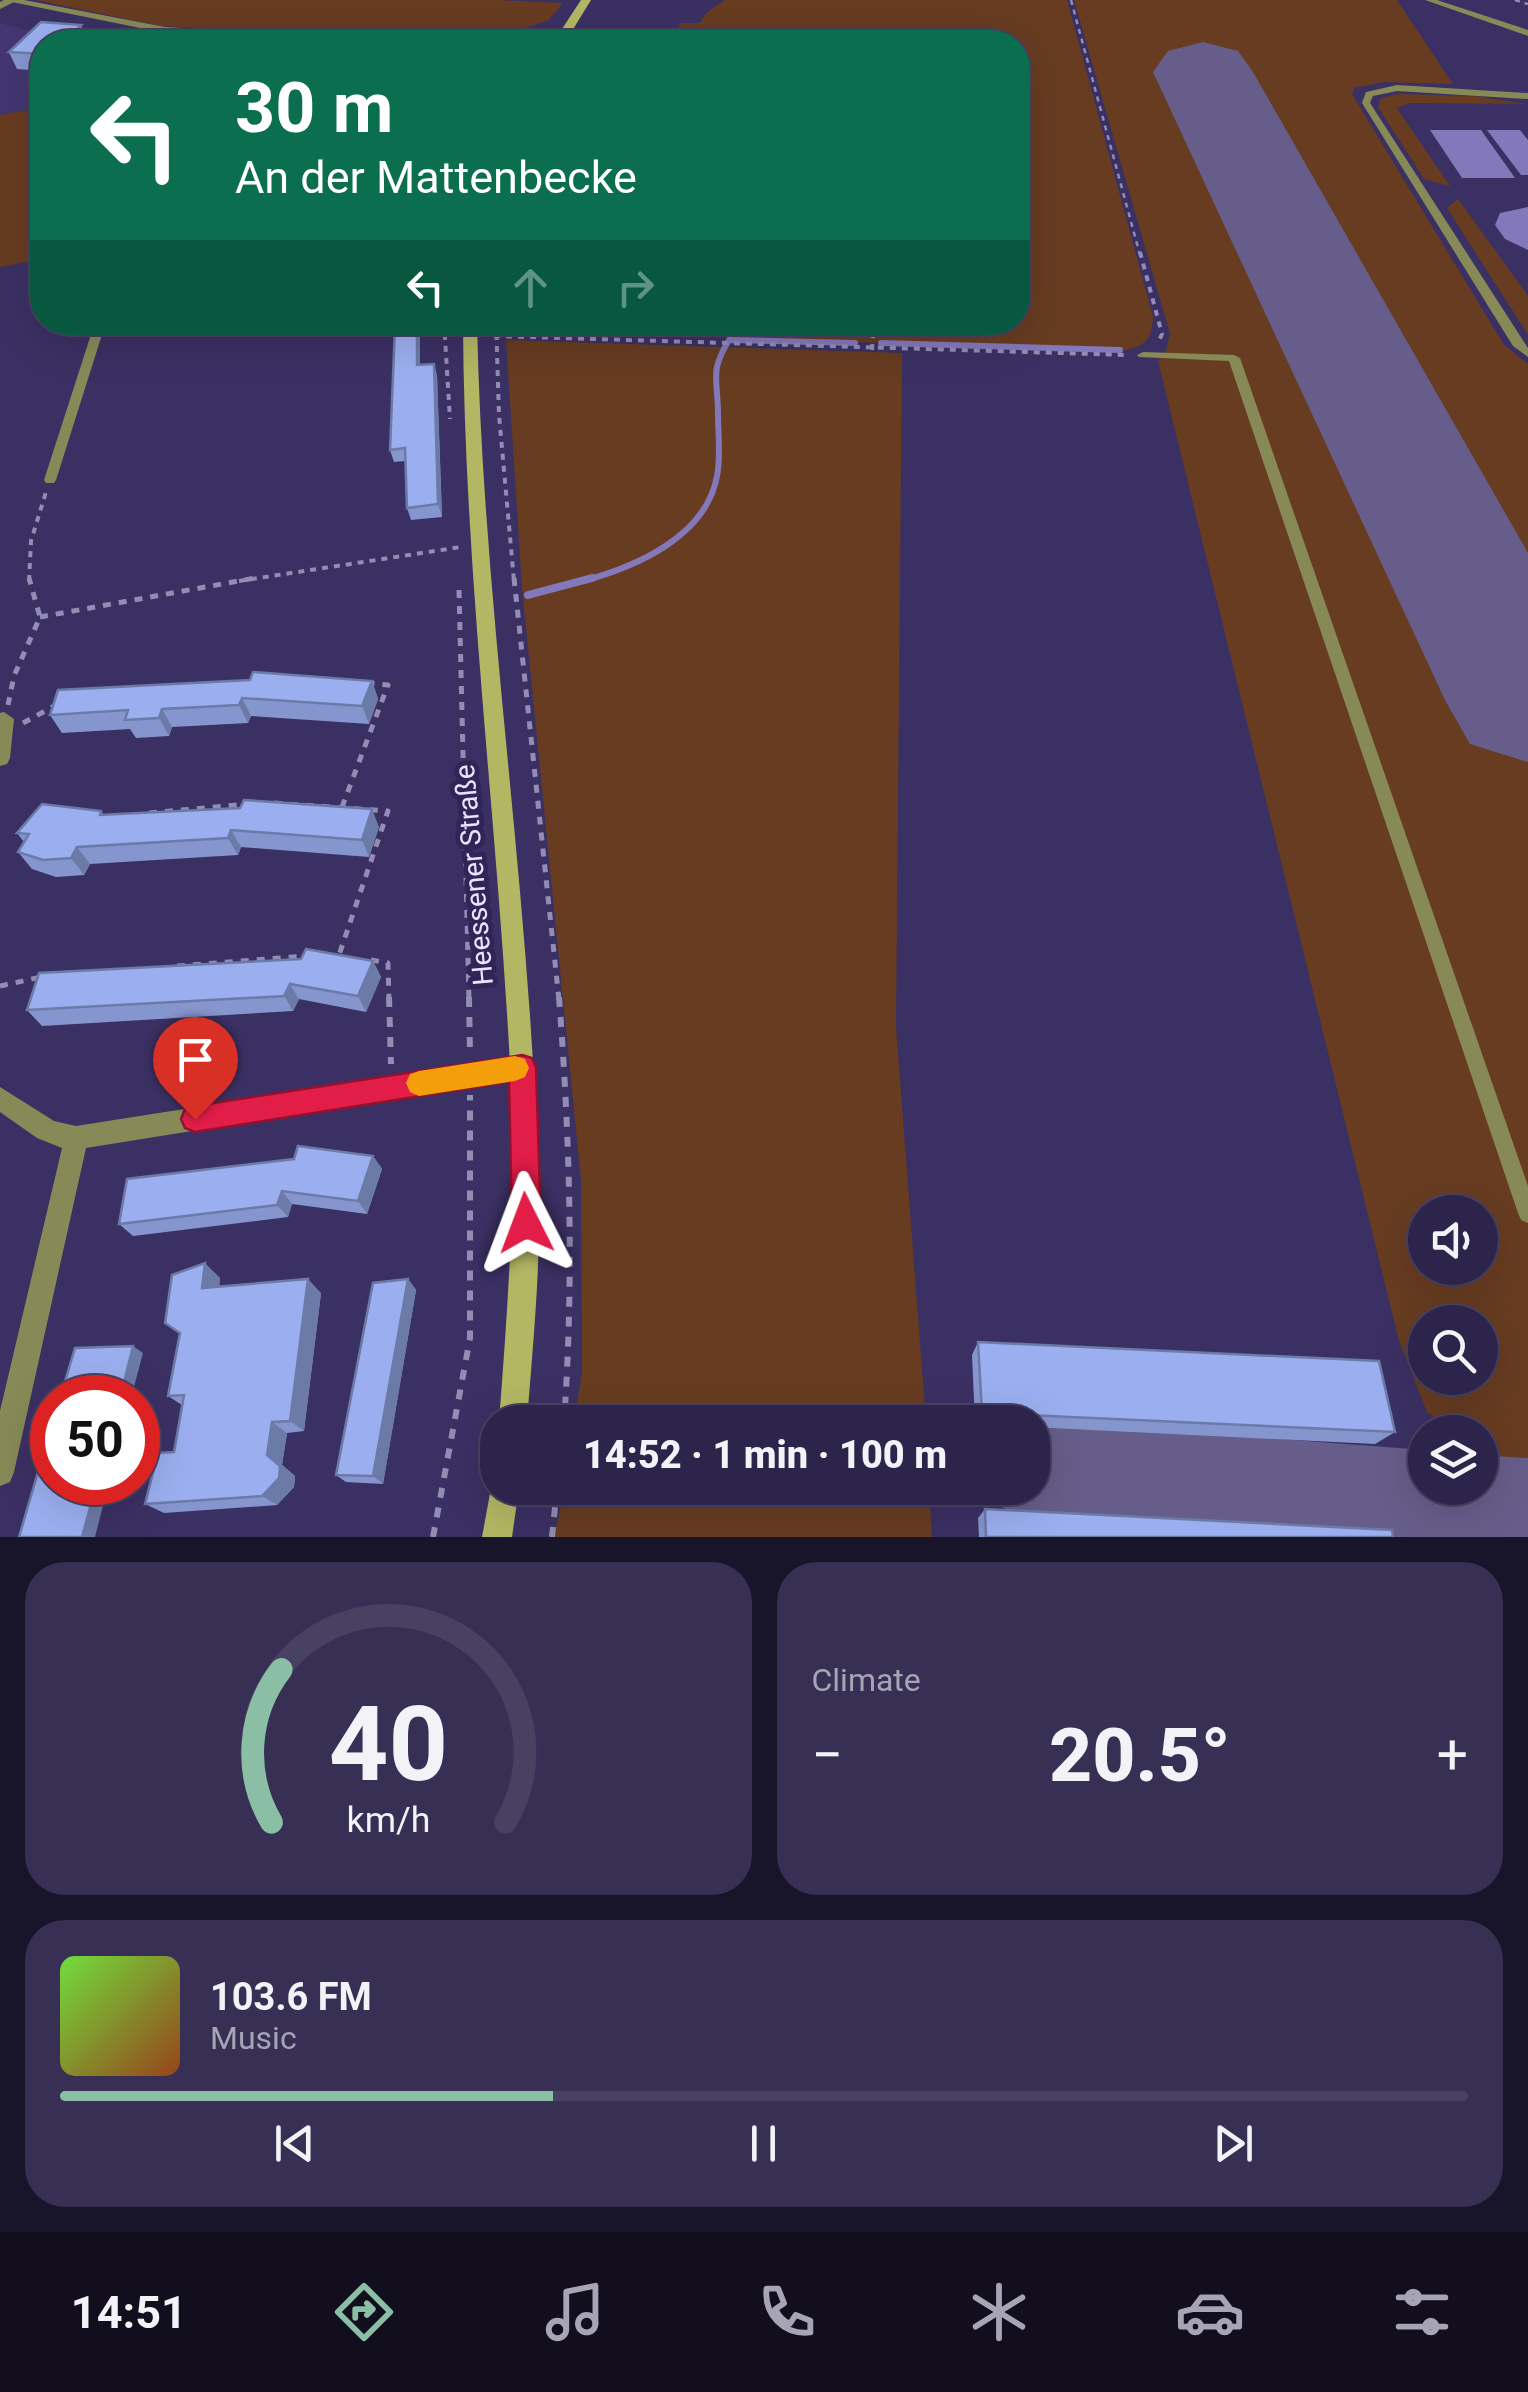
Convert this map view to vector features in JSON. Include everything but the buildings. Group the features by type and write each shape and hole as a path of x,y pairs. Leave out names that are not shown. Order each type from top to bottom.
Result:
{"main road":[{"path":"567,30 586,0"},
{"name":"Heessener Straße","path":"470,335 471,402 522,1067 526,1223 514,1405"},
{"path":"497,1537 502,1505"}],"street":[{"path":"0,6 9,1 167,30"},
{"path":"0,758 4,726"},
{"path":"0,1098 61,1138 76,1138 522,1067"},
{"path":"0,1472 76,1138"}],"lane":[{"path":"1429,0 1528,33"},
{"path":"1528,96 1398,88 1369,94 1366,103 1483,290 1528,354"},
{"path":"50,480 97,335"},
{"path":"1143,355 1234,358 1528,1213"}],"path":[{"path":"492,335 872,350 1143,355 1157,348 1162,334 1071,0"},
{"path":"1514,0 1528,4"},
{"path":"445,335 451,437"},
{"path":"872,350 873,335"},
{"path":"496,336 510,536 557,996 569,1163 570,1363 566,1405"},
{"path":"4,726 14,676 40,617 26,585 28,560 50,480"},
{"path":"457,529 458,548"},
{"path":"40,617 243,580 482,544"},
{"path":"433,1537 470,1338 470,1075 459,587"},
{"path":"342,807 388,685 348,682"},
{"path":"4,726 73,697"},
{"path":"134,816 295,802 388,812 335,955 388,963 392,1088"},
{"path":"159,967 315,956"},
{"path":"0,986 54,975"},
{"path":"552,1537 555,1505"}],"shaded area":[{"path":"36,0 563,3 549,20 519,30 160,26"},
{"path":"725,0 1067,0 1153,317 1146,341 1122,351 651,335 1030,335 1030,30 678,30 680,23 700,23 706,13"},
{"path":"1074,0 1397,0 1453,84 1384,82 1354,88 1352,94 1504,345 1528,364 1528,1537 1388,1537 1382,1504 1509,1513 1498,1469 1498,1415 1431,1415 1420,1395 1498,1395 1498,1305 1408,1305 1408,1364 1399,1341 1158,361 1166,351 1170,334"},
{"path":"0,23 30,31 30,107 0,115"},
{"path":"1398,94 1474,96 1528,104 1410,103 1397,108 1450,186 1424,179 1378,107 1381,98"},
{"path":"30,107 30,261 0,267 0,115"},
{"path":"1430,130 1481,130 1515,178 1462,178"},
{"path":"1487,130 1520,130 1528,140 1528,175 1521,175"},
{"path":"1458,199 1528,296 1528,335 1447,208"},
{"path":"1528,207 1528,250 1505,239 1495,225 1500,213"},
{"path":"506,340 902,353 896,1027 925,1405 577,1405 582,1372 581,1180 522,587"},
{"path":"561,1505 930,1505 932,1537 554,1537"}],"waterway":[{"path":"591,578 645,558 699,516 717,476 716,376 729,340 855,343"},
{"path":"881,343 1120,350"},
{"path":"528,595 591,578"},
{"path":"583,581 591,578"}],"taxiway":[{"path":"1050,1471 1528,1509"}],"runway":[{"path":"1203,72 1528,700"}],"slow traffic":[{"path":"419,1083 515,1068"}],"route":[{"path":"195,1119 522,1067 526,1223"}]}
